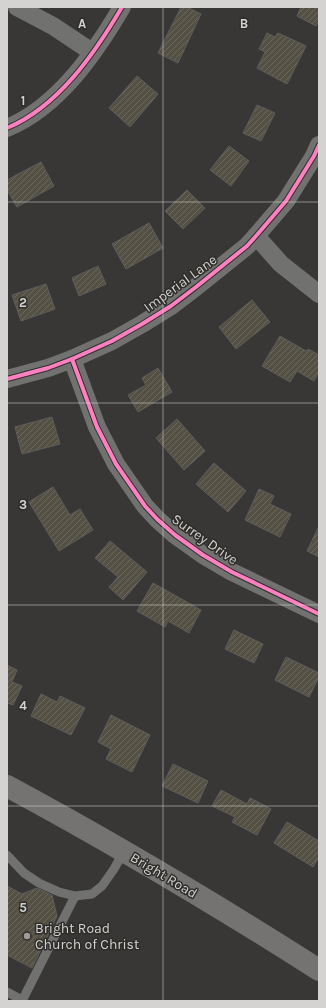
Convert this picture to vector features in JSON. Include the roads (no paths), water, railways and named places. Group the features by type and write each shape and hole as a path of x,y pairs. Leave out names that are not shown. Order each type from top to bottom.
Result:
{"main road":[{"name":"Bright Road","path":"7,786 124,851 238,919 319,970"}],"street":[{"path":"17,7 53,26 92,52"},
{"path":"7,128 34,113 68,83 92,52 122,7"},
{"name":"Imperial Lane","path":"7,379 48,368 72,359 112,341 171,306 247,246 286,200 314,156 319,145"},
{"path":"256,236 281,264 319,294"},
{"name":"Surrey Drive","path":"72,359 97,427 116,464 145,506 157,519 175,535 232,572 319,614"}],"lane":[{"path":"7,855 24,873 39,883 59,892 75,896 92,894 102,886 124,851"},
{"path":"7,992 22,1000 75,896"}],"place":[{"name":"Bright Road Church of Christ","path":"27,936"}]}
